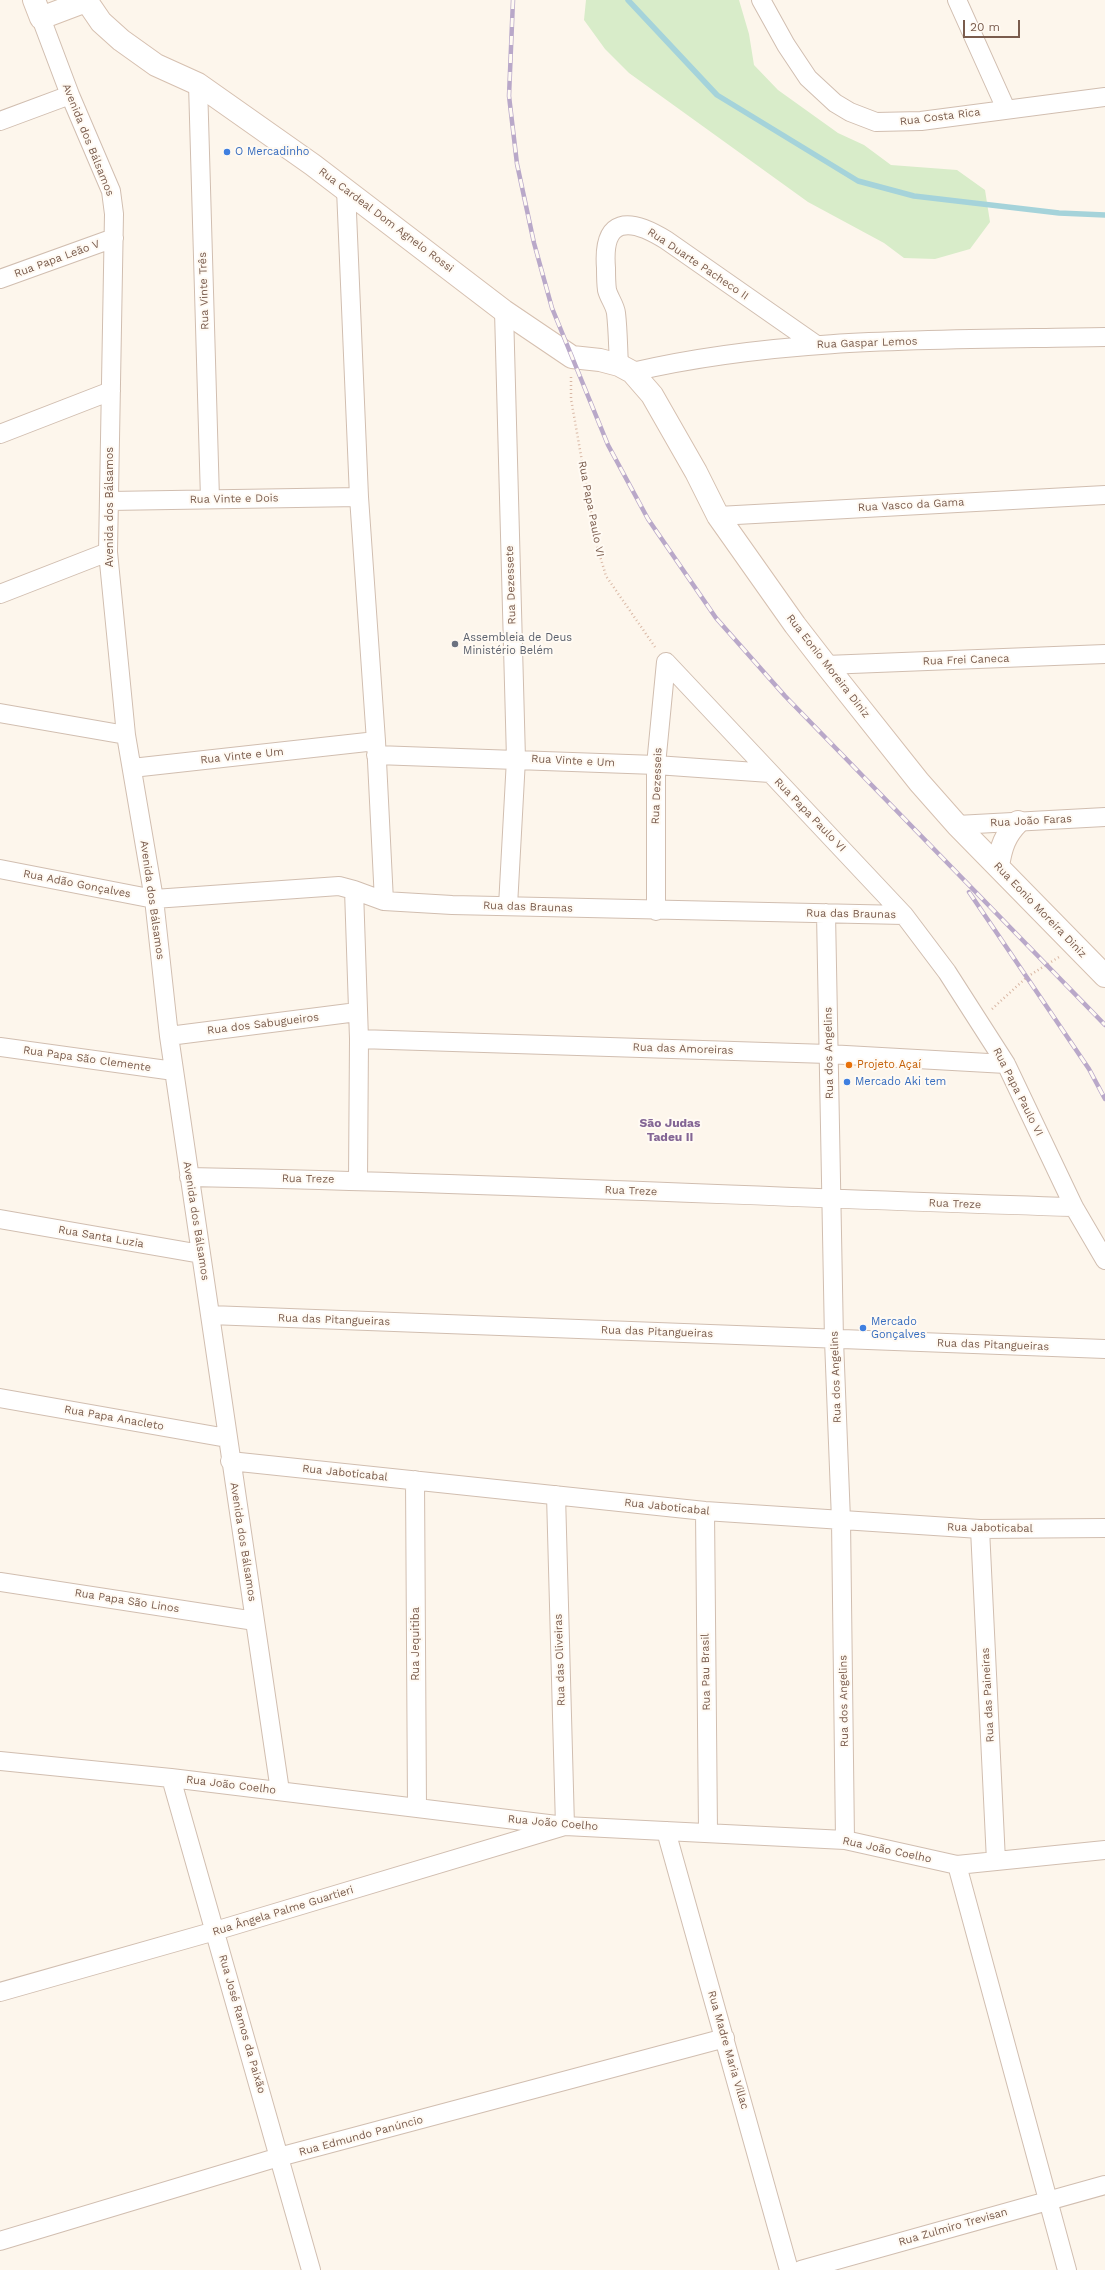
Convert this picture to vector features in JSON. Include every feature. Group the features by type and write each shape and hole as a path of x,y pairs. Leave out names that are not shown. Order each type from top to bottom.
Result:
{"main road":[{"path":"37,9 86,0"},
{"name":"Rua Cardeal Dom Agnelo Rossi","path":"86,0 101,22 121,40 156,65 198,84 346,189 504,311 572,357"},
{"path":"572,357 600,360 625,369"},
{"name":"Rua Eonio Moreira Diniz","path":"625,369 652,395 696,472 718,516 795,625 826,666 919,782 957,825 1105,976"},
{"path":"998,866 1001,847 1007,833 1018,822"}],"street":[{"name":"Rua Costa Rica","path":"761,0 786,45 808,78 834,102 850,112 876,122 897,123 921,121 1105,97"},
{"path":"957,0 1006,109"},
{"name":"Avenida dos Bálsamos","path":"37,9 70,95 111,191 114,214 114,238 108,552 126,735 154,899 168,1036 280,1791"},
{"name":"Rua Vinte Três","path":"198,84 210,498"},
{"path":"0,121 70,95"},
{"path":"346,189 359,497 376,748 384,901"},
{"name":"Rua Duarte Pacheco II","path":"625,369 616,312 607,290 605,249 610,233 616,228 628,224 648,229 660,236 815,344"},
{"name":"Rua Papa Leão V","path":"0,279 114,238"},
{"name":"Rua Dezessete","path":"504,311 516,759 508,906"},
{"name":"Rua Gaspar Lemos","path":"625,369 684,360 815,344 1105,337"},
{"path":"0,434 111,391"},
{"name":"Rua Vasco da Gama","path":"718,516 1105,495"},
{"name":"Rua Vinte e Dois","path":"109,501 210,498 359,497"},
{"path":"0,594 108,552"},
{"name":"Rua Frei Caneca","path":"826,666 1105,654"},
{"name":"Rua Dezesseis","path":"656,911 656,765 666,662"},
{"name":"Rua Papa Paulo VI","path":"666,662 904,915 947,972 1006,1064 1074,1207 1105,1260"},
{"path":"0,713 126,735"},
{"name":"Rua Vinte e Um","path":"132,768 376,748 516,759 656,765 770,773"},
{"name":"Rua João Faras","path":"957,825 1105,817"},
{"name":"Rua Adão Gonçalves","path":"0,869 154,899"},
{"name":"Rua das Braunas","path":"154,899 339,886 384,901 656,911 904,915"},
{"path":"354,890 359,1039 358,1180"},
{"name":"Rua dos Angelins","path":"826,913 828,1054 833,1200 834,1340 841,1520 845,1840"},
{"name":"Rua dos Sabugueiros","path":"168,1036 357,1012"},
{"name":"Rua das Amoreiras","path":"359,1039 828,1054 1006,1064"},
{"name":"Rua Papa São Clemente","path":"0,1047 174,1071"},
{"name":"Rua Treze","path":"189,1177 358,1180 833,1200 1074,1207"},
{"name":"Rua Santa Luzia","path":"0,1219 201,1254"},
{"name":"Rua das Pitangueiras","path":"210,1315 834,1340 1105,1349"},
{"name":"Rua Papa Anacleto","path":"0,1398 227,1438"},
{"name":"Rua Jaboticabal","path":"230,1462 705,1511 980,1530 1105,1528"},
{"name":"Rua Jequitiba","path":"415,1480 417,1808"},
{"name":"Rua das Oliveiras","path":"556,1495 565,1826"},
{"name":"Rua Pau Brasil","path":"705,1511 708,1832"},
{"name":"Rua das Paineiras","path":"980,1530 996,1861"},
{"name":"Rua Papa São Linos","path":"0,1582 255,1621"},
{"name":"Rua João Coelho","path":"0,1761 171,1778 565,1826 845,1840 957,1865 1105,1850"},
{"name":"Rua José Ramos da Paixão","path":"171,1778 311,2270"},
{"name":"Rua Ângela Palme Guartieri","path":"0,1992 215,1931 565,1826"},
{"name":"Rua Madre Maria Villac","path":"666,1831 789,2270"},
{"path":"957,1865 1047,2201 1067,2270"},
{"name":"Rua Edmundo Panúncio","path":"0,2241 279,2158 724,2038"},
{"name":"Rua Zulmiro Trevisan","path":"801,2270 1105,2185"}],"path":[{"name":"Rua Papa Paulo VI","path":"572,357 571,399 597,546 606,576 666,662"},
{"path":"979,1020 1027,977 1076,946"}],"green space":[{"path":"586,0 739,0 749,34 754,65 778,90 838,133 864,145 891,165 957,170 985,190 990,222 970,249 935,259 904,258 884,243 808,202 629,73 605,49 584,20"}],"waterway":[{"path":"628,0 717,95 858,181 914,196 1059,213 1105,215"}],"railway":[{"path":"513,0 509,96 517,164 534,243 552,308 608,445 648,519 716,618 785,696 1105,1025"},
{"path":"969,892 1089,1069 1105,1099"}],"place":[{"name":"O Mercadinho","path":"227,152"},
{"name":"Assembleia de Deus Ministério Belém","path":"455,644"},
{"name":"Projeto Açaí","path":"849,1065"},
{"name":"Mercado Aki tem","path":"847,1082"},
{"name":"Mercado Gonçalves","path":"863,1328"}],"district":[{"name":"São Judas Tadeu II","path":"670,1130"}]}
